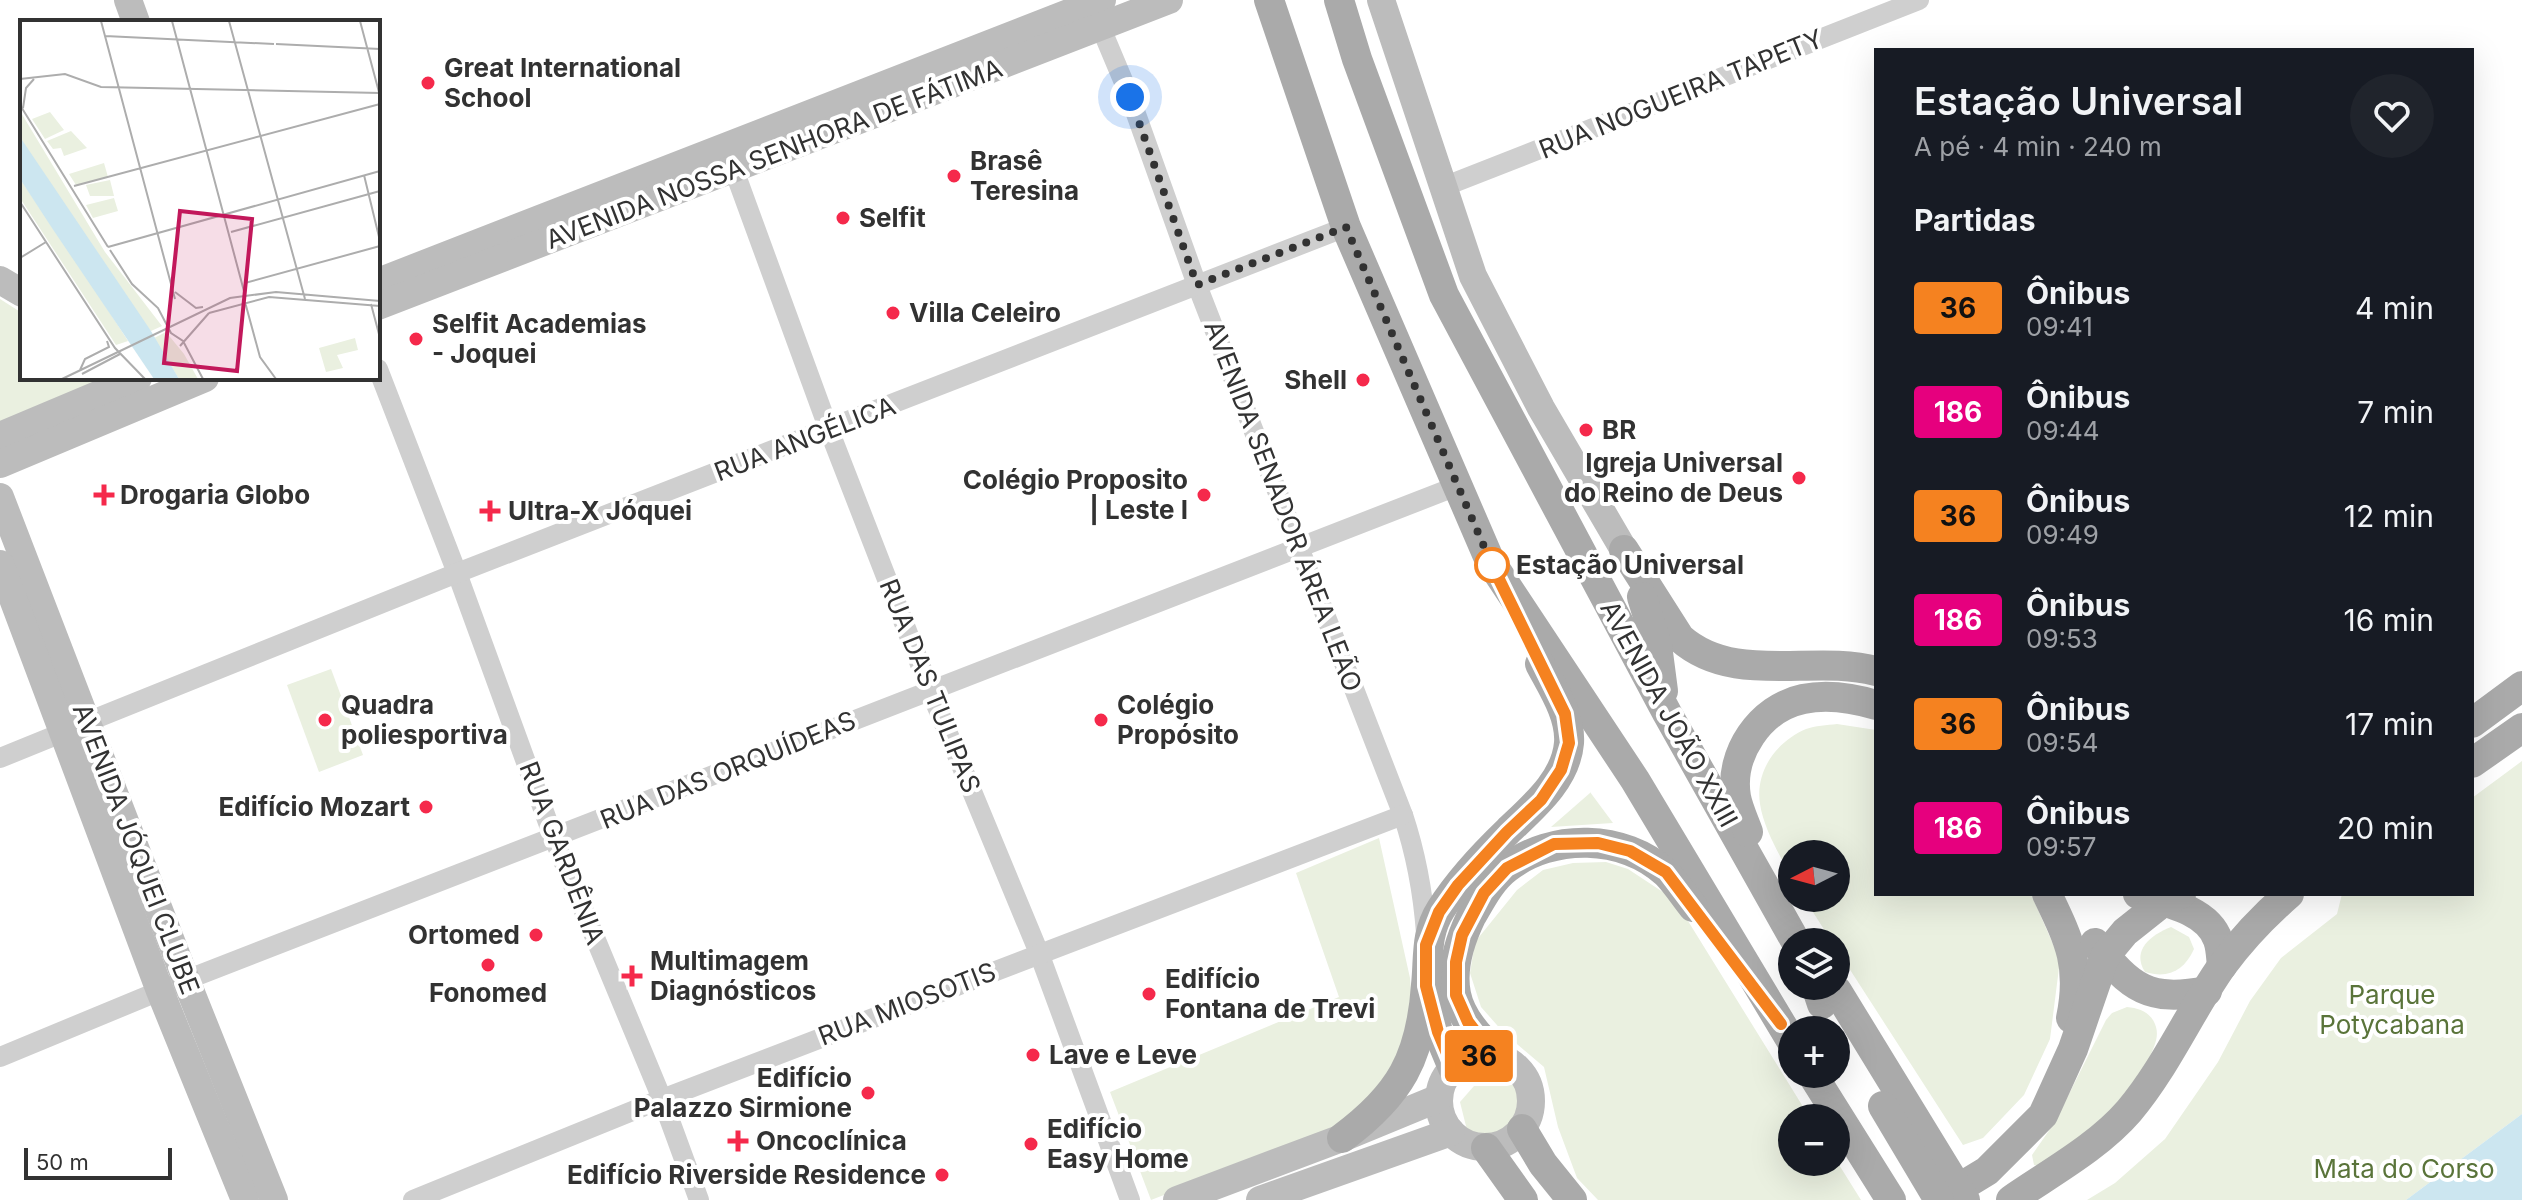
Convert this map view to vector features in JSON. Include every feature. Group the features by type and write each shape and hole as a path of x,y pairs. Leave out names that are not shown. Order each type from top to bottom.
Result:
{"main road":[{"path":"128,0 135,20"},
{"name":"AVENIDA NOSSA SENHORA DE FÁTIMA","path":"380,281 1085,8 1169,0"},
{"path":"1269,0 1346,227 1490,561 1565,714 1569,743 1561,770 1541,800 1458,885 1439,912 1426,945 1426,986 1418,1034 1402,1080 1374,1114 1342,1138"},
{"path":"1322,0 1357,59"},
{"name":"AVENIDA JOÃO XXIII","path":"1339,0 1357,59 1444,295 1667,713 1788,928"},
{"path":"1381,0 1473,276 1541,408 1624,550 1680,638 1692,649 1726,662 1761,665 1853,664 1874,670"},
{"name":"AVENIDA NOSSA SENHORA DE FÁTIMA","path":"380,305 734,170 1085,8"},
{"path":"0,280 20,292"},
{"path":"0,436 133,380"},
{"path":"0,464 200,380"},
{"name":"AVENIDA JÓQUEI CLUBE","path":"0,497 160,991 245,1200"},
{"path":"1624,550 1657,645 1667,713"},
{"path":"1490,561 1635,780 1778,1020"},
{"name":"AVENIDA JÓQUEI CLUBE","path":"0,564 186,980 274,1200"},
{"path":"2474,722 2522,686"},
{"path":"1773,902 1736,798 1736,766 1747,740 1763,718 1801,699 1850,697 1874,704"},
{"path":"2474,762 2522,728"},
{"path":"1502,1058 1476,1056 1453,1068 1443,1082 1439,1098 1444,1122 1461,1141 1486,1148 1512,1139 1529,1116 1531,1103 1524,1076 1484,1043 1468,1022 1456,995 1456,962 1462,935 1484,893 1507,868 1554,844 1598,843 1630,851 1666,872 1778,1022"},
{"path":"2048,896 2071,943 2075,971 2074,1004 2055,1088"},
{"path":"2059,896 2105,956 2138,987 2159,995 2179,996 2215,978"},
{"path":"1831,1000 1939,1200 1987,1171 2043,1115 2073,1049 2105,956 2161,896 2209,924 2218,940 2215,978"},
{"path":"2011,1200 2064,1164 2127,1114 2152,1081 2215,978 2252,930 2287,896"},
{"path":"1426,986 1438,1032 1453,1068"},
{"path":"1832,1000 1965,1200"},
{"path":"1821,1088 1891,1200"},
{"path":"1177,1200 1439,1098"},
{"path":"1522,1129 1543,1164 1572,1200"},
{"path":"1260,1200 1451,1132"},
{"path":"1486,1148 1523,1200"}],"street":[{"name":"RUA NOGUEIRA TAPETY","path":"1443,187 1919,0"},
{"name":"AVENIDA SENADOR ÁREA LEÃO","path":"1085,8 1130,97 1197,285 1403,815 1414,848 1424,897 1426,945"},
{"name":"RUA DAS TULIPAS","path":"734,170 829,430 930,690 1039,953 1130,1200"},
{"name":"RUA ANGÉLICA","path":"0,758 457,573 1346,227"},
{"name":"RUA GARDÊNIA","path":"380,374 457,573 554,839 662,1099 699,1200"},
{"name":"RUA DAS ORQUÍDEAS","path":"0,1057 186,980 1457,486"},
{"name":"RUA MIOSOTIS","path":"413,1200 662,1099 1403,815"}],"green space":[{"path":"0,299 20,312 20,380 108,380 0,425"},
{"name":"Quadra poliesportiva","path":"331,669 363,755 319,772 287,685"},
{"path":"1837,724 1874,730 1874,896 2032,896 2060,960 2050,1039 2024,1095 1983,1138 1963,1145 1850,970 1850,928 1823,928 1813,912 1850,912 1850,840 1778,840 1778,852 1773,842 1760,804 1764,769 1785,742 1806,729"},
{"name":"Parque Potycabana","path":"2522,761 2522,1114 2406,1200 2087,1200 2115,1183 2165,1139 2218,1062 2250,1001 2281,958 2337,914 2342,896 2474,896 2474,797"},
{"path":"1590,793 1613,823 1551,827"},
{"path":"1379,838 1410,978 1412,1002 1401,1066 1343,1126 1151,1200 1110,1092 1339,997 1296,873"},
{"path":"1606,862 1628,869 1675,900 1778,1066 1778,1088 1791,1088 1801,1104 1778,1104 1778,1176 1846,1176 1861,1200 1598,1200 1577,1178 1558,1127 1544,1067 1504,1033 1481,1007 1470,973 1475,942 1517,890 1543,870 1573,863"},
{"path":"2171,927 2189,937 2194,949 2190,957 2180,968 2168,974 2145,972 2140,957 2145,944"},
{"path":"2127,1007 2145,1012 2156,1027 2156,1042 2141,1074 2103,1119 2040,1166 2034,1165 2032,1155 2055,1122 2106,1020 2112,1013"},
{"path":"1481,1078 1517,1086 1521,1113 1504,1136 1483,1138 1467,1130 1460,1102"}],"water":[{"path":"2522,1114 2522,1200 2406,1200"}],"bus line":[{"name":"36","path":"1490,561 1565,714 1569,743 1561,770 1541,800 1458,885 1439,912 1426,945 1426,986 1438,1032 1453,1068 1476,1056 1502,1058 1484,1043 1468,1022 1456,995 1456,962 1462,935 1484,893 1507,868 1554,844 1598,843 1630,851 1666,872 1778,1020"}],"place":[{"name":"Great International School","path":"428,83"},
{"name":"Brasê Teresina","path":"954,176"},
{"name":"Selfit","path":"843,218"},
{"name":"Villa Celeiro","path":"893,313"},
{"name":"Selfit Academias - Joquei","path":"416,339"},
{"name":"Shell","path":"1363,380"},
{"name":"BR","path":"1586,430"},
{"name":"Igreja Universal do Reino de Deus","path":"1799,478"},
{"name":"Drogaria Globo","path":"104,495"},
{"name":"Colégio Proposito | Leste I","path":"1204,495"},
{"name":"Ultra-X Jóquei","path":"490,511"},
{"name":"Estação Universal","path":"1492,565"},
{"name":"Quadra poliesportiva","path":"325,720"},
{"name":"Colégio Propósito","path":"1101,720"},
{"name":"Edifício Mozart","path":"426,807"},
{"name":"Ortomed","path":"536,935"},
{"name":"Fonomed","path":"488,965"},
{"name":"Multimagem Diagnósticos","path":"632,976"},
{"name":"Edifício Fontana de Trevi","path":"1149,994"},
{"name":"Lave e Leve","path":"1033,1055"},
{"name":"Edifício Palazzo Sirmione","path":"868,1093"},
{"name":"Oncoclínica","path":"738,1141"},
{"name":"Edifício Easy Home","path":"1031,1144"},
{"name":"Edifício Riverside Residence","path":"942,1175"}],"route":[{"path":"1130,97 1197,285 1346,227 1492,565"}],"park label":[{"name":"Mata do Corso","path":"2404,1169"}]}
